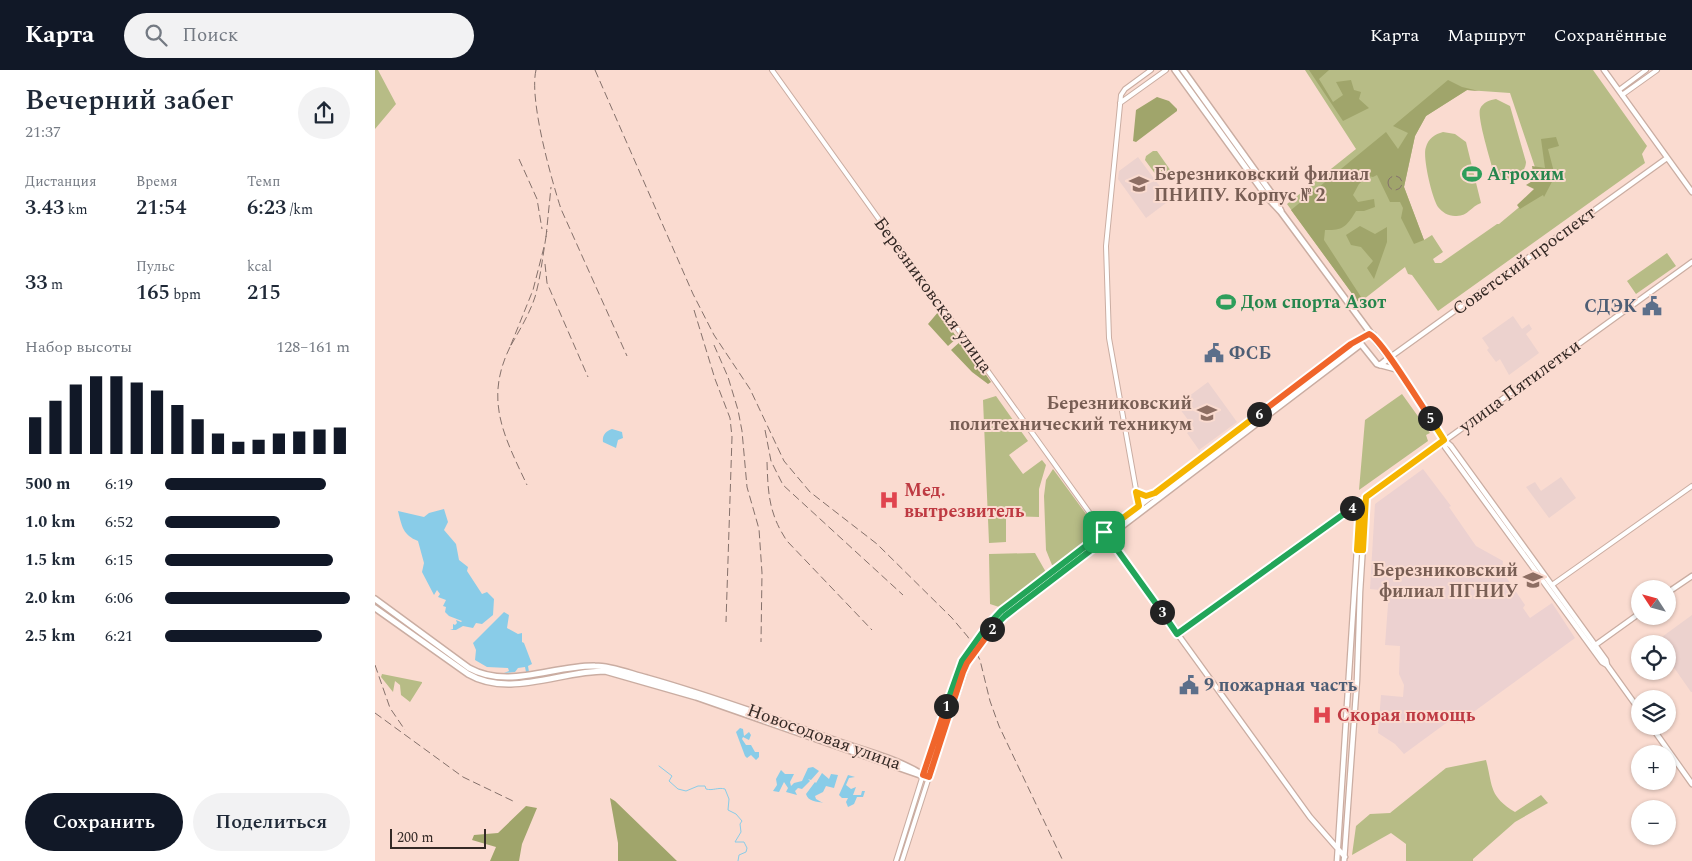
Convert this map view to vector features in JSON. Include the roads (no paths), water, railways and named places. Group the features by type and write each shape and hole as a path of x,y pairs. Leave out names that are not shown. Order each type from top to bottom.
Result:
{"main road":[{"path":"1175,70 1267,197 1281,212 1373,335 1444,440 1451,446 1552,585 1594,647"},
{"path":"1183,70 1272,194 1281,212"},
{"path":"1604,70 1692,192"},
{"name":"Советский проспект","path":"1380,364 1667,158"},
{"name":"улица Пятилетки","path":"1360,502 1692,262"},
{"path":"926,776 962,661 987,626 1001,611 1140,512 1361,344 1365,326"},
{"path":"926,776 967,663 989,633 1005,616 1155,493 1363,336 1373,335"},
{"path":"1361,344 1373,361 1393,368 1399,374"},
{"path":"1444,440 1445,447 1461,470 1594,647 1606,660 1607,665 1631,698"},
{"path":"1345,859 1357,680 1366,497"},
{"path":"1337,861 1360,502"},
{"name":"Березниковская улица","path":"1106,535 1319,829 1345,859"},
{"path":"1357,550 1363,550"},
{"path":"1676,588 1692,576"},
{"name":"Новосодовая улица","path":"375,599 481,675 504,678 583,667 606,667 724,701 887,759 916,770 926,776"},
{"name":"Новосодовая улица","path":"375,608 468,674 485,682 512,684 589,671 605,671 704,700 926,776"},
{"path":"397,625 397,620 402,618"},
{"path":"1594,647 1631,620"},
{"path":"987,626 989,633"},
{"path":"1657,735 1692,784"}],"street":[{"name":"Березниковская улица","path":"772,70 1106,535"},
{"path":"1140,512 1111,350 1106,246 1121,95 1125,89 1151,70"},
{"path":"1120,103 1166,70"},
{"path":"1619,90 1646,70"},
{"path":"1622,95 1657,70"},
{"path":"1552,585 1692,486"},
{"path":"1136,492 1146,496 1155,493"},
{"name":"улица Пятилетки","path":"1177,634 1360,502"},
{"path":"896,861 926,776"},
{"path":"902,861 926,776"}],"water":[{"path":"612,429 622,432 623,438 618,440 616,448 603,442 605,434"},
{"path":"444,509 448,522 444,530 456,544 459,560 468,567 467,571 482,594 487,592 494,599 493,615 482,624 476,623 473,628 463,626 456,630 450,630 453,629 453,624 457,623 456,620 462,621 449,616 445,612 446,607 443,606 446,600 438,597 440,594 437,590 434,595 422,572 424,563 418,541 409,536 404,530 398,511 424,517 429,513"},
{"path":"504,612 509,615 507,628 518,634 522,633 522,642 532,664 528,666 529,672 526,672 525,667 518,668 515,672 504,673 509,671 508,668 487,667 475,660 476,650 473,643"},
{"path":"740,728 743,729 744,736 749,732 751,735 749,740 743,737 742,739 746,745 751,745 755,752 759,752 759,757 756,760 751,755 747,758 745,756 736,732"},
{"path":"813,767 819,771 811,780 808,779 810,781 802,789 798,788 795,791 797,795 786,792 788,788 784,782 779,792 773,791 777,785 776,779 781,770 785,774 794,774 790,782 791,786 802,781 808,768"},
{"path":"822,773 829,779 831,774 838,775 834,788 826,786 823,792 815,796 816,799 823,803 811,800 806,794"},
{"path":"848,775 855,777 849,778 846,785 851,789 856,787 853,795 861,795 862,791 865,791 863,797 857,797 854,804 848,807 846,802 848,798 842,798 839,795"}],"waterway":[{"path":"659,766 672,776 669,781 678,789 686,791 698,786 705,786 706,789 725,789 729,799 728,810 736,814 742,821 740,824 741,832 735,842 744,842 747,848 746,852 739,855 738,861"}],"railway":[{"path":"536,70 535,83 538,119 561,209 627,356"},
{"path":"595,70 693,294 714,335 750,389 784,461 810,492 877,544 952,618 968,637 980,660 990,701 999,726 1063,861"},
{"path":"519,159 537,199 542,229"},
{"path":"1392,176 1398,176 1402,183 1398,190 1392,190 1388,186 1388,180 1392,176"},
{"path":"546,237 551,187"},
{"path":"544,247 533,290 510,347 527,317 535,297 547,231"},
{"path":"545,264 547,283 588,377"},
{"path":"694,310 715,379 730,418 732,437 726,622"},
{"path":"714,345 728,377 738,410 742,431 747,487 759,529 762,573 761,642"},
{"path":"510,347 502,366 498,384 500,418 511,450 527,485"},
{"path":"765,430 771,461 783,485 903,595"},
{"path":"767,462 768,484 773,513 787,541 872,630"},
{"path":"375,665 390,708 405,730"},
{"path":"375,713 463,777 515,802"}],"place":[{"name":"Агрохим","path":"1472,174"},
{"name":"Березниковский филиал ПНИПУ. Корпус № 2","path":"1139,184"},
{"name":"Дом спорта Азот","path":"1226,302"},
{"name":"СДЭК","path":"1652,306"},
{"name":"ФСБ","path":"1214,353"},
{"name":"Березниковский политехнический техникум","path":"1207,413"},
{"name":"Мед. вытрезвитель","path":"889,500"},
{"name":"Березниковский филиал ПГНИУ","path":"1533,580"},
{"name":"9 пожарная часть","path":"1189,685"},
{"name":"Скорая помощь","path":"1322,715"}]}
